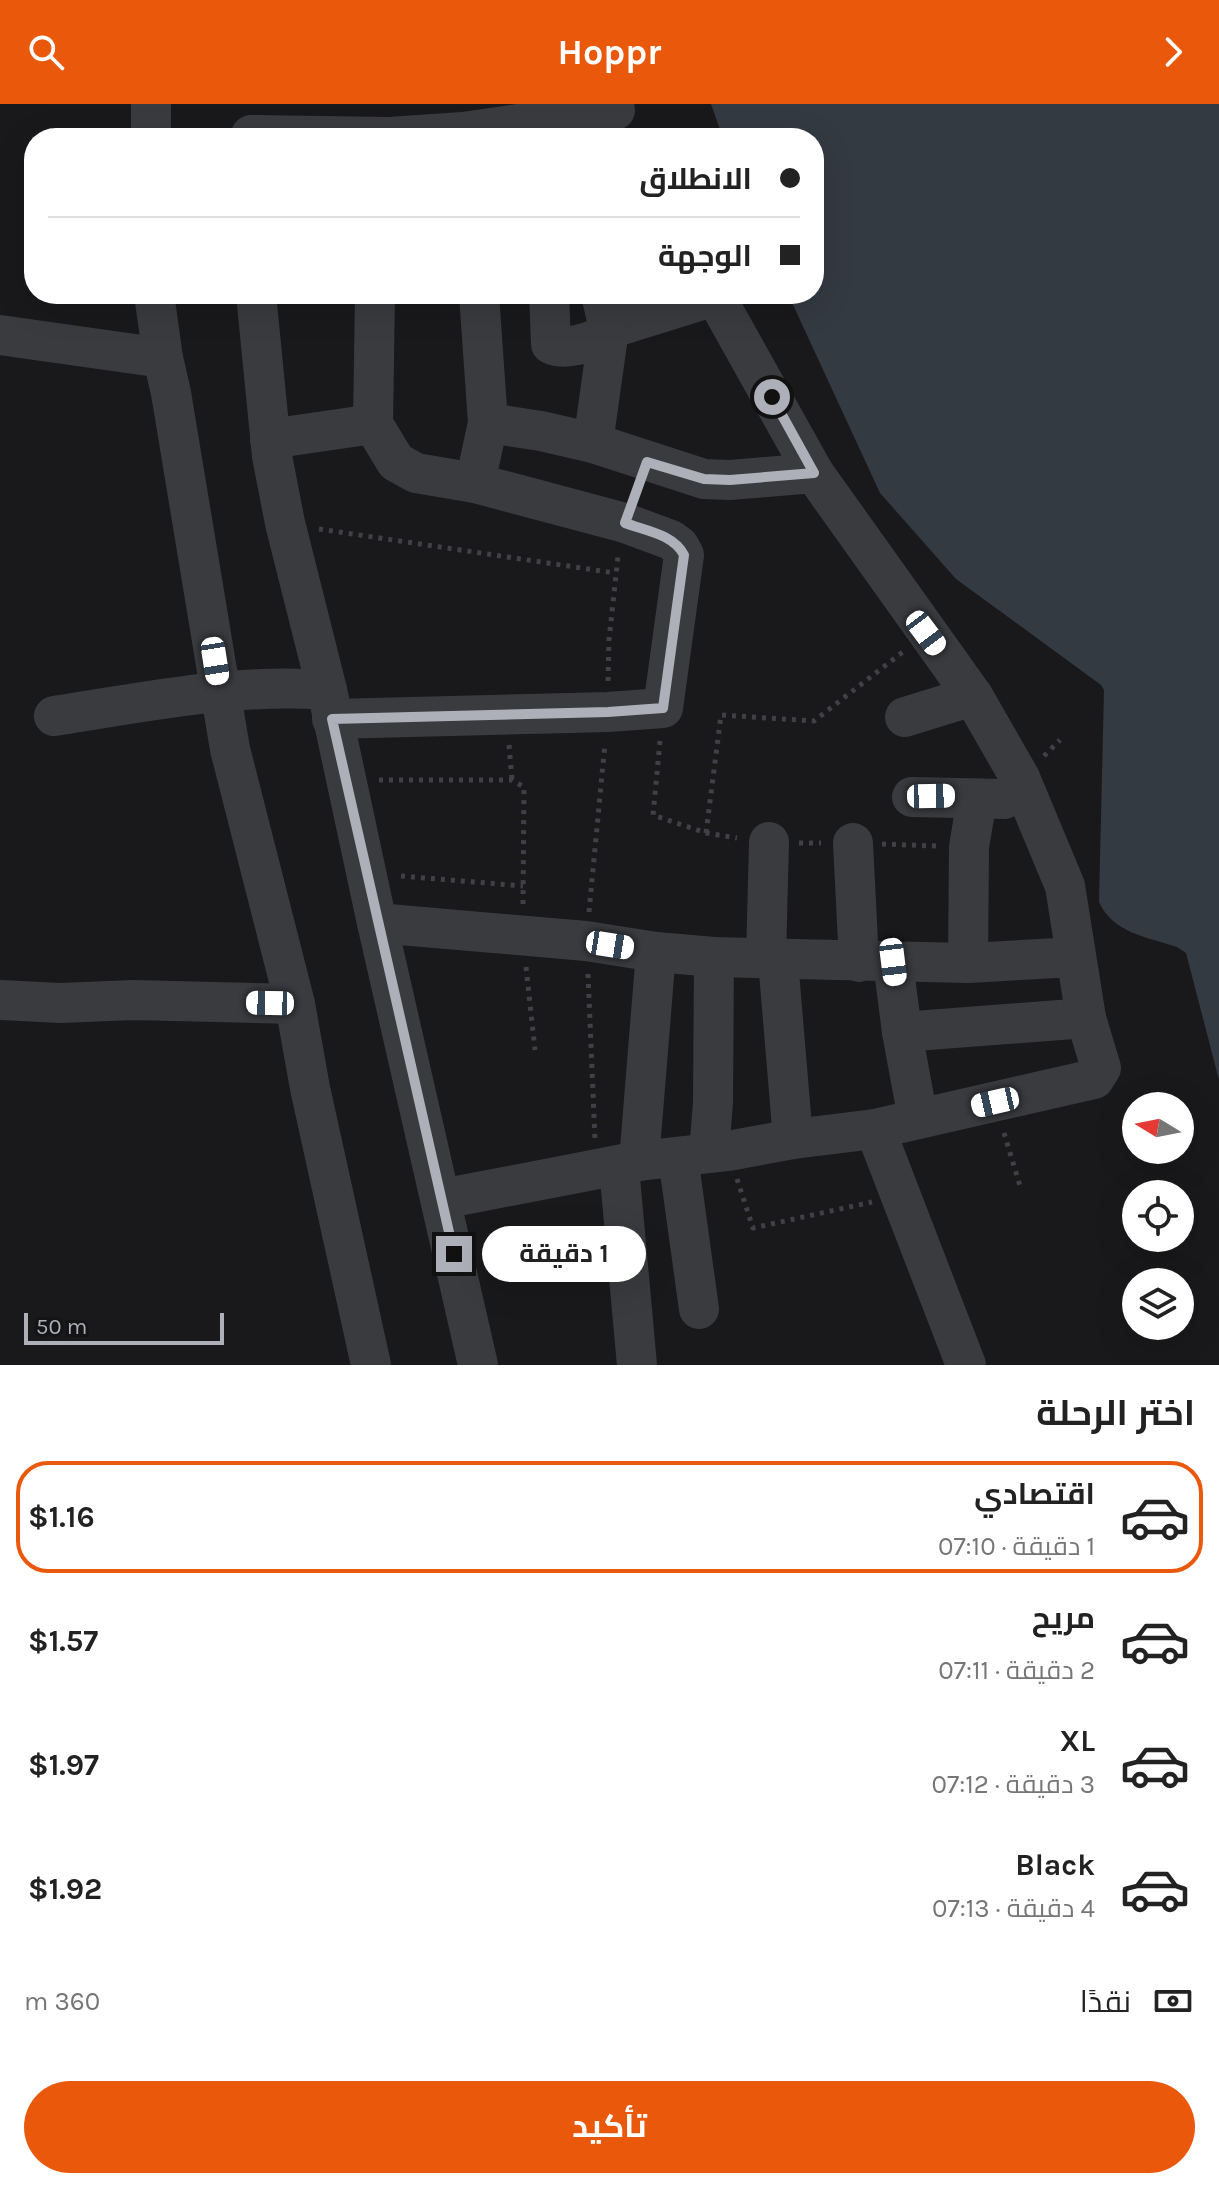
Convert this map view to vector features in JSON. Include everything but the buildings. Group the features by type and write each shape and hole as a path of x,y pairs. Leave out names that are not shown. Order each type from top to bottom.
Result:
{"street":[{"path":"151,104 151,128"},
{"path":"403,128 618,117"},
{"path":"251,126 339,128"},
{"path":"155,304 230,749 295,1004 310,1088 371,1365"},
{"path":"257,304 270,439 285,523 330,705 478,1365"},
{"path":"54,716 219,690 289,687 330,705 608,712 663,708 684,555 679,546 625,523 475,483 408,470 396,462 373,424 375,304"},
{"path":"475,483 488,423 480,304"},
{"path":"549,304 551,344 563,347 606,319 674,304"},
{"path":"442,1199 618,1166 875,1129 1094,1079 1101,1068 1086,1018 1065,886 1020,778 973,696 814,473 720,304"},
{"path":"593,443 606,319"},
{"path":"0,335 163,358"},
{"path":"488,423 593,443 704,479 730,480 814,473"},
{"path":"270,439 373,424"},
{"path":"625,523 647,462"},
{"path":"905,717 973,696"},
{"path":"912,797 1029,799"},
{"path":"968,963 969,847 977,799"},
{"path":"769,842 772,960 793,1139"},
{"path":"853,843 876,962 902,1032 918,1119"},
{"path":"377,923 586,941 656,952 772,960 968,963 1075,957"},
{"path":"637,1365 618,1166 656,952"},
{"path":"699,1309 714,957"},
{"path":"0,1000 295,1004"},
{"path":"902,1032 1086,1018"},
{"path":"875,1129 966,1365"}],"path":[{"path":"285,523 615,573 609,640 608,712 586,941 618,1166"},
{"path":"663,708 653,815 706,833 721,715 814,721 926,633"},
{"path":"345,781 512,780 524,787 523,886 367,874"},
{"path":"769,842 969,847"},
{"path":"523,936 535,1050"},
{"path":"995,1102 1020,1186"},
{"path":"705,1154 753,1228 900,1195"}],"shaded area":[{"path":"711,104 1219,104 1219,1080 1186,953 1122,927 1113,921 1099,902 1104,690 956,579 880,493 793,304 824,304 824,128 719,128"}],"route":[{"path":"454,1254 332,719 663,708 684,555 671,540 625,523 647,462 704,479 730,480 814,473 772,397"}]}
